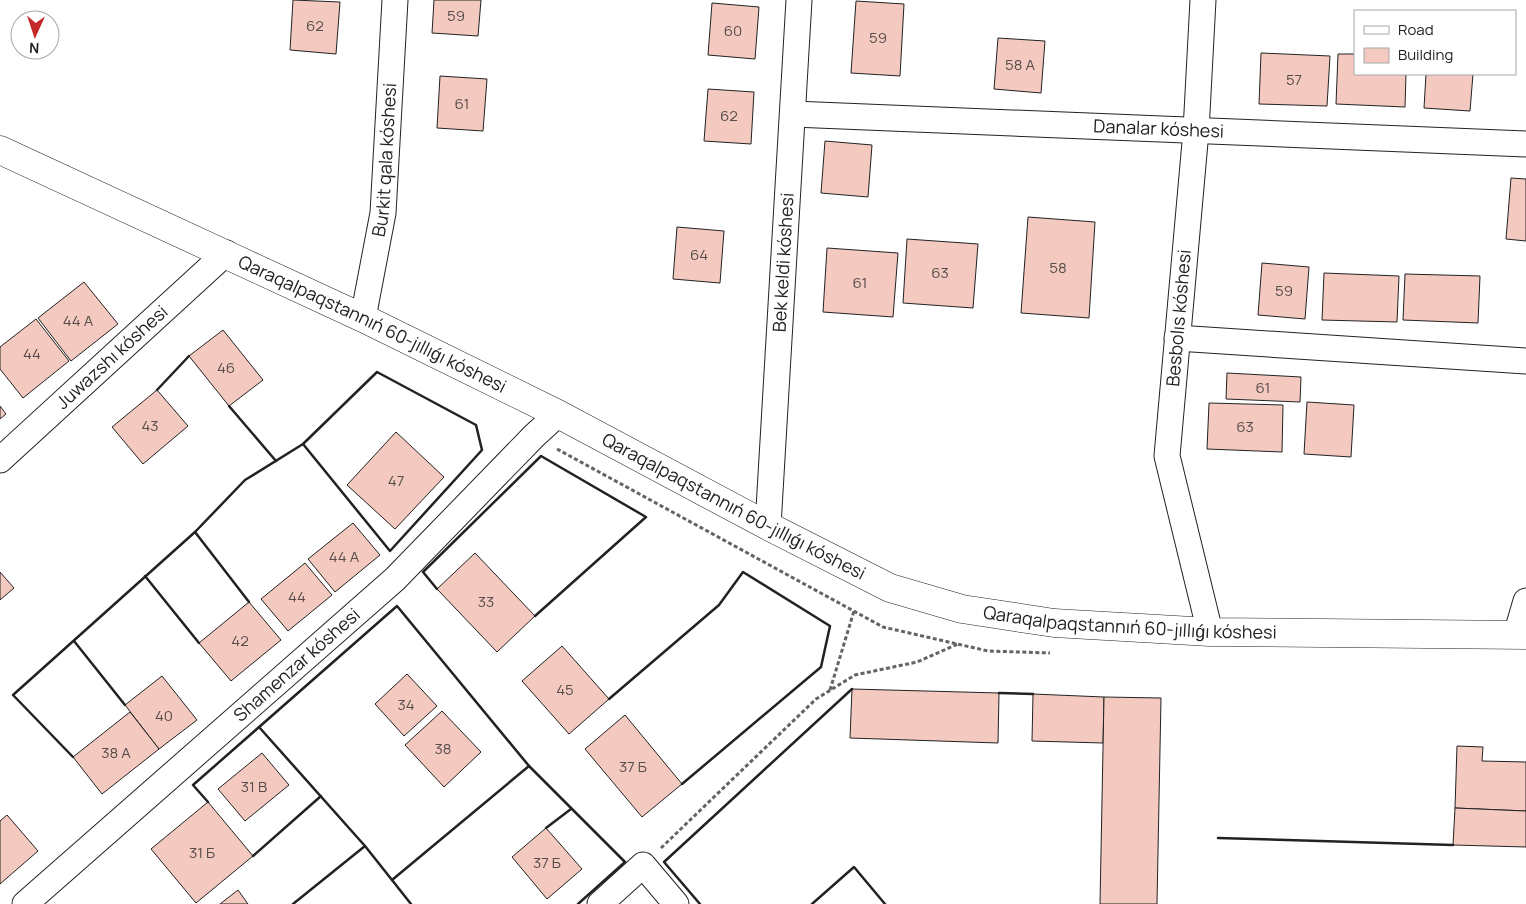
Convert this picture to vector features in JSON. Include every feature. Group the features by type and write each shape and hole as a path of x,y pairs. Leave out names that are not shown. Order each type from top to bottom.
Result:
{"street":[{"name":"Burkit qala kóshesi","path":"363,318 383,213 395,0"},
{"name":"Bek keldi kóshesi","path":"768,526 799,0"},
{"name":"Besbolıs kóshesi","path":"1203,0 1196,131 1167,456 1210,632"},
{"name":"Danalar kóshesi","path":"793,114 1526,144"},
{"name":"Qaraqalpaqstannıń 60-jıllıǵı kóshesi","path":"0,150 363,318 558,414 768,526 890,588 962,610 1054,623 1210,632 1521,635"},
{"name":"Juwazshı kóshesi","path":"0,460 226,253"},
{"path":"1177,338 1526,361"},
{"name":"Shamenzar kóshesi","path":"25,904 396,579 534,436 558,414"},
{"path":"1521,635 1526,601"},
{"path":"600,904 643,865 676,904"}],"path":[{"path":"830,690 854,611"},
{"path":"643,865 708,805 816,699 855,675 916,662 958,644"}],"building":[{"path":"293,0 340,2 336,54 290,50"},
{"path":"434,0 481,0 478,36 432,33"},
{"path":"856,1 904,4 900,76 851,73"},
{"path":"712,3 759,7 755,59 708,55"},
{"path":"998,38 1045,41 1041,93 994,89"},
{"path":"1261,53 1330,56 1327,106 1259,104"},
{"path":"1338,54 1354,54 1354,75 1406,75 1405,107 1336,104"},
{"path":"1426,75 1473,75 1470,111 1424,108"},
{"path":"440,76 487,79 483,131 437,128"},
{"path":"708,89 754,92 751,144 704,141"},
{"path":"825,141 872,145 868,197 821,193"},
{"path":"1511,178 1526,179 1526,241 1506,239"},
{"path":"1028,217 1095,222 1089,318 1021,313"},
{"path":"677,227 724,231 720,283 673,279"},
{"path":"907,239 978,244 973,308 903,303"},
{"path":"827,248 898,253 893,317 823,312"},
{"path":"1262,263 1309,267 1305,319 1258,315"},
{"path":"1324,273 1399,276 1397,322 1322,320"},
{"path":"1405,274 1480,276 1478,323 1403,320"},
{"path":"84,282 118,324 71,361 38,318"},
{"path":"36,319 69,361 23,398 0,369 0,347"},
{"path":"223,330 263,380 229,406 189,356"},
{"path":"1227,373 1301,377 1300,402 1226,399"},
{"path":"157,390 188,426 143,464 112,427"},
{"path":"1307,402 1354,405 1351,457 1304,454"},
{"path":"1209,403 1283,405 1282,452 1207,449"},
{"path":"0,406 6,414 0,419"},
{"path":"396,432 444,477 395,529 347,485"},
{"path":"353,523 380,555 335,592 308,559"},
{"path":"475,553 535,616 497,652 437,589"},
{"path":"305,563 332,595 288,631 261,599"},
{"path":"0,572 14,588 0,600"},
{"path":"249,602 281,640 231,681 199,643"},
{"path":"562,646 609,699 569,734 522,681"},
{"path":"407,674 437,706 404,736 375,704"},
{"path":"162,676 197,720 159,749 125,705"},
{"path":"852,689 999,693 998,743 850,738"},
{"path":"1033,694 1104,697 1103,743 1032,741"},
{"path":"1104,697 1161,698 1157,904 1100,904"},
{"path":"442,711 481,752 444,787 405,745"},
{"path":"130,712 159,749 102,794 73,757"},
{"path":"625,715 682,784 642,817 585,749"},
{"path":"1457,746 1483,747 1482,761 1526,762 1526,811 1455,808"},
{"path":"262,753 289,785 245,821 218,789"},
{"path":"208,802 253,856 196,903 151,849"},
{"path":"1455,808 1526,811 1526,847 1453,845"},
{"path":"7,815 38,851 0,884 0,821"},
{"path":"546,828 582,869 547,899 512,857"},
{"path":"238,890 248,904 220,904"}],"wall":[{"path":"157,390 189,356"},
{"path":"377,372 476,425 482,450 390,551 303,444 377,372"},
{"path":"229,406 276,461"},
{"path":"73,757 13,695 195,532 245,480 303,444"},
{"path":"437,589 423,572 541,456 646,517 535,616"},
{"path":"195,532 249,602"},
{"path":"609,699 719,605 743,572 830,626 821,667 682,784"},
{"path":"145,576 199,643"},
{"path":"208,802 193,785 397,606 529,766 392,880 365,846 293,904"},
{"path":"74,641 125,705"},
{"path":"700,904 664,862 852,689"},
{"path":"999,693 1033,694"},
{"path":"259,727 365,846"},
{"path":"529,766 625,862 578,904"},
{"path":"253,856 321,796"},
{"path":"546,828 571,809"},
{"path":"1218,838 1453,845"},
{"path":"812,904 854,867 885,904"},
{"path":"392,880 411,904"}]}
